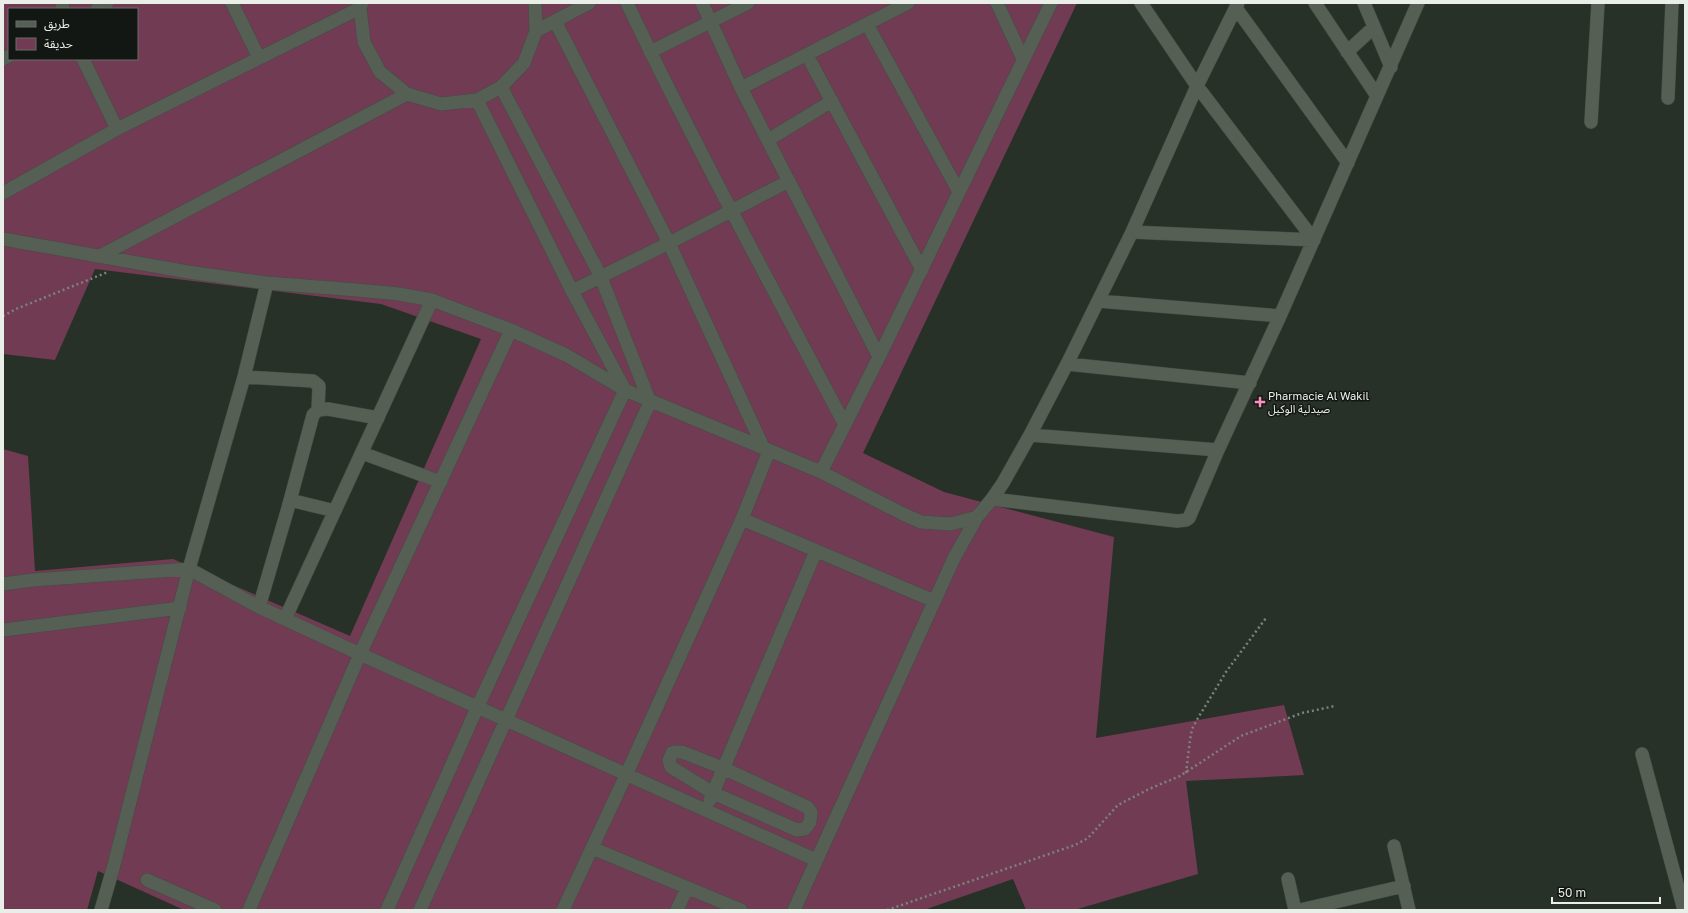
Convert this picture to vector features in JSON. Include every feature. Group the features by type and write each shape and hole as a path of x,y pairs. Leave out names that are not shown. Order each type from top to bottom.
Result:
{"street":[{"path":"232,3 259,58"},
{"path":"3,193 117,129 361,6 364,42 380,72 407,94 441,104 477,100 501,87 524,62 536,31 535,3"},
{"path":"536,31 589,3"},
{"path":"627,3 650,52 845,425"},
{"path":"702,3 741,88 879,358"},
{"path":"650,52 748,3"},
{"path":"741,88 908,3"},
{"path":"997,3 1023,59"},
{"path":"820,472 879,358 1051,3"},
{"path":"1142,3 1197,86 1314,240"},
{"path":"1314,3 1377,96"},
{"path":"1364,3 1391,67"},
{"path":"992,499 1177,521 1186,520 1190,516 1218,450 1250,383 1391,67 1418,3"},
{"path":"1591,122 1598,3"},
{"path":"1668,98 1672,3"},
{"path":"794,910 954,558 977,517 992,499 1030,435 1067,364 1132,232 1197,86 1237,6 1348,163"},
{"path":"555,21 669,243 767,450 742,519 563,910"},
{"path":"868,24 959,192"},
{"path":"1347,52 1374,27"},
{"path":"807,55 922,270"},
{"path":"83,60 117,129"},
{"path":"420,910 650,402 600,276 501,87"},
{"path":"100,256 407,94"},
{"path":"477,100 572,290 625,390"},
{"path":"768,140 832,101"},
{"path":"572,290 669,243 789,181"},
{"path":"1132,232 1314,240"},
{"path":"3,239 188,272 267,283 378,292 432,300 511,330 566,355 625,390 650,402 820,472 921,522 951,524 977,517"},
{"path":"101,910 189,569 244,377 267,283"},
{"path":"285,619 432,300"},
{"path":"1098,301 1280,316"},
{"path":"249,910 360,654 511,330"},
{"path":"1067,364 1250,383"},
{"path":"244,377 313,381 319,386 318,410"},
{"path":"387,910 477,708 625,390"},
{"path":"259,607 290,500 311,419 314,413 318,410 328,409 378,418"},
{"path":"1030,435 1218,450"},
{"path":"362,453 441,482"},
{"path":"290,500 335,511"},
{"path":"742,519 934,602"},
{"path":"706,809 816,551"},
{"path":"3,584 34,580 189,569 259,607 360,654 477,708 506,719 627,773 816,860"},
{"path":"3,630 180,608"},
{"path":"682,752 723,768 807,808 811,812 810,822 805,829 797,830 713,792 671,768 669,760 672,753 682,752"},
{"path":"1642,754 1684,910"},
{"path":"1394,846 1404,886 1408,910"},
{"path":"592,848 741,910"},
{"path":"147,880 215,910"},
{"path":"1288,880 1295,910"},
{"path":"1300,910 1404,886"},
{"path":"677,910 688,888"}],"path":[{"path":"3,316 16,309 111,271"},
{"path":"1186,773 1191,735 1198,718 1226,672 1266,618"},
{"path":"887,910 1075,845 1088,838 1118,805 1149,789 1186,773 1241,736 1302,712 1335,706"}],"green space":[{"path":"3,3 1077,3 863,453 944,492 1114,537 1096,738 1284,705 1304,775 1186,781 1198,874 1074,910 1026,910 1013,879 924,910 184,910 98,871 87,910 3,910 3,449 28,456 35,571 173,559 350,636 481,339 381,304 95,269 55,360 3,354"}],"place":[{"name":"Pharmacie Al Wakil صيدلية الوكيل","path":"1260,402"}]}
